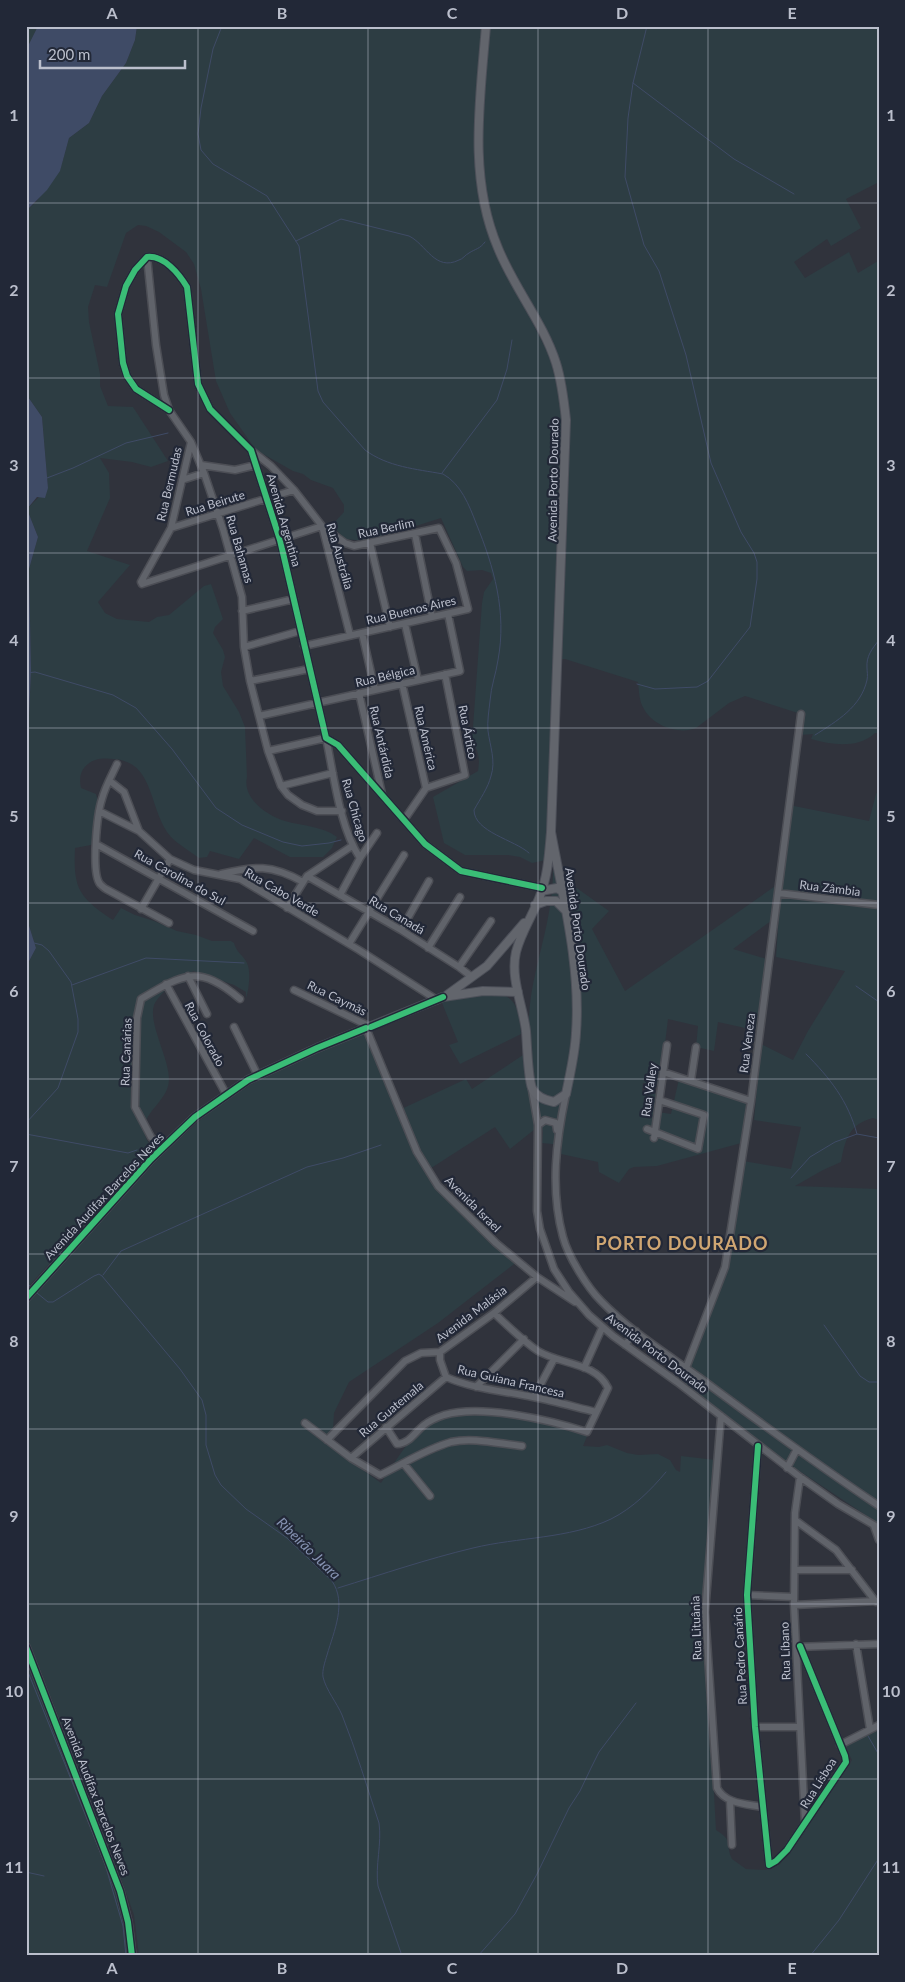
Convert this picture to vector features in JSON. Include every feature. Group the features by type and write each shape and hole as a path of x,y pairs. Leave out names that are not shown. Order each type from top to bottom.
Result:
{"main road":[{"name":"Avenida Porto Dourado","path":"486,26 478,138 483,201 498,248 556,362 563,391 566,420 548,870 516,952 515,975 526,1031 532,1089"},
{"name":"Avenida Porto Dourado","path":"551,832 573,954 577,1017 576,1035 566,1094"},
{"path":"542,889 557,888 562,891"},
{"path":"535,905 546,901 556,901 565,910"},
{"name":"Avenida Audifax Barcelos Neves","path":"440,999 487,966 528,918"},
{"name":"Avenida Audifax Barcelos Neves","path":"26,1298 162,1148 196,1117 226,1094 258,1076 317,1048 440,999 483,991 518,992"},
{"path":"508,993 520,1010 526,1031"},
{"path":"532,1089 542,1099 554,1102 566,1094"},
{"name":"Avenida Audifax Barcelos Neves","path":"26,1647 120,1891 128,1922 132,1956"}],"street":[{"name":"Avenida Argentina","path":"147,257 153,256 165,262 178,273 187,287 198,384 210,409 251,450 280,540 326,738"},
{"path":"147,257 135,270 126,286 118,314 123,364 127,376 136,389 169,410"},
{"name":"Rua Bahamas","path":"147,257 156,345 164,395 169,410 191,442 218,514 242,597 244,646 250,681 268,752 281,786 288,795 302,805 317,812 342,811"},
{"name":"Rua Bermudas","path":"191,442 171,528 141,582 142,584 230,556"},
{"name":"Rua Austrália","path":"251,450 271,466 294,490 322,526 350,635"},
{"path":"201,465 234,470 256,464"},
{"path":"182,480 204,473"},
{"name":"Rua Beirute","path":"171,528 294,490"},
{"path":"230,556 322,526"},
{"name":"Rua Berlim","path":"322,526 345,543 354,546 439,528"},
{"name":"Rua Buenos Aires","path":"304,646 468,609 456,563 439,528"},
{"path":"415,534 432,617"},
{"path":"370,543 390,627"},
{"path":"242,611 294,599"},
{"path":"445,674 460,670 448,614"},
{"path":"405,624 418,680"},
{"path":"244,646 300,631"},
{"path":"362,633 375,690"},
{"path":"250,681 309,669"},
{"name":"Rua Bélgica","path":"259,716 445,674"},
{"name":"Rua Ártico","path":"426,788 464,774 445,674"},
{"name":"Rua América","path":"402,683 426,788"},
{"name":"Rua Antárdida","path":"359,693 382,795"},
{"name":"Rua Veneza","path":"686,1368 725,1267 751,1101 801,714"},
{"path":"268,752 326,738 338,745 425,844 461,871 542,889"},
{"name":"Rua Chicago","path":"326,738 342,811 352,846 360,858"},
{"path":"117,764 102,798 99,811 96,872 100,884 141,909 169,923"},
{"path":"281,786 333,773"},
{"name":"Rua Cabo Verde","path":"110,781 124,792 139,831 170,859 194,870 240,879 440,999"},
{"path":"404,820 426,788"},
{"path":"99,811 139,831"},
{"name":"Rua Chicago","path":"340,895 360,858 377,833"},
{"name":"Rua Carolina do Sul","path":"96,844 253,931"},
{"path":"286,908 305,879 352,846"},
{"path":"349,944 404,855"},
{"path":"141,909 170,859"},
{"name":"Rua Canadá","path":"220,874 244,868 264,867 305,879 340,895 401,930 472,977"},
{"path":"401,930 430,881"},
{"name":"Rua Zâmbia","path":"778,893 879,905"},
{"path":"428,948 460,897"},
{"path":"459,967 491,921"},
{"path":"207,1014 188,976 197,975 228,989 240,999"},
{"name":"Rua Canárias","path":"162,1148 152,1137 136,1107 137,1018 141,999 166,984 188,976"},
{"name":"Rua Colorado","path":"166,984 226,1094"},
{"name":"Rua Caymãs","path":"294,990 368,1028"},
{"path":"234,1028 258,1076"},
{"name":"Avenida Israel","path":"368,1028 417,1152 438,1186 478,1227 537,1277 582,1307"},
{"name":"Rua Valley","path":"655,1135 667,1045"},
{"path":"691,1080 696,1047"},
{"path":"663,1072 751,1101"},
{"name":"Avenida Porto Dourado","path":"532,1089 538,1125 537,1189 540,1229 554,1269 569,1292 602,1328 721,1416 787,1468 838,1504 876,1527"},
{"name":"Avenida Porto Dourado","path":"566,1094 558,1134 555,1190 563,1238 576,1267 600,1300 686,1368 879,1506"},
{"path":"647,1129 655,1135 698,1149 704,1115 659,1100"},
{"path":"538,1125 545,1120 556,1123 558,1134"},
{"name":"Avenida Malásia","path":"327,1440 404,1361 422,1353 440,1352 494,1313 537,1277"},
{"path":"386,1427 391,1437 397,1444 400,1444 406,1442 426,1424 444,1415 477,1411 552,1421 587,1432 608,1388 604,1379 584,1368 554,1359 538,1351 494,1313"},
{"path":"584,1368 602,1328"},
{"path":"625,1345 636,1330"},
{"path":"476,1387 524,1339"},
{"name":"Rua Guiana Francesa","path":"440,1352 440,1360 446,1377 476,1387 534,1397 596,1412"},
{"path":"534,1397 554,1359"},
{"name":"Rua Guatemala","path":"351,1458 446,1377"},
{"name":"Rua Lituânia","path":"721,1416 705,1612 717,1788 730,1801"},
{"path":"305,1423 351,1458 380,1476 436,1448 460,1441 522,1446"},
{"name":"Rua Pedro Canário","path":"758,1446 747,1595 755,1727 769,1865"},
{"path":"787,1468 797,1449"},
{"path":"404,1464 430,1496"},
{"name":"Rua Líbano","path":"800,1477 795,1520 794,1605 798,1647 799,1727 805,1824"},
{"path":"795,1520 836,1550 877,1601"},
{"path":"876,1527 879,1540"},
{"path":"795,1570 852,1570"},
{"path":"747,1595 794,1597"},
{"path":"794,1605 877,1601"},
{"path":"856,1644 870,1729"},
{"path":"798,1647 879,1644"},
{"name":"Rua Lísboa","path":"769,1865 787,1850 846,1762 798,1647"},
{"path":"840,1745 879,1725"},
{"path":"755,1727 799,1727"},
{"path":"732,1845 730,1801 762,1807"}],"shaded area":[{"path":"26,26 38,26 26,50"},
{"path":"137,26 482,26 475,140 477,175 508,275 548,353 558,386 563,431 546,860 532,863 520,857 508,855 465,855 444,843 433,797 478,771 478,756 472,741 482,603 484,592 493,579 491,573 482,570 467,571 463,567 441,518 365,541 345,539 332,525 344,512 344,505 333,488 311,480 256,450 230,413 216,381 201,289 194,264 186,252 159,232 146,226 138,225 126,233 107,287 95,285 88,307 89,322 100,374 100,386 108,406 133,407 168,461 151,467 132,462 100,458 109,473 110,498 87,551 130,565 98,602 105,613 117,619 149,622 157,617 169,615 204,586 211,584 223,619 215,627 213,633 225,657 221,672 223,686 239,712 245,727 246,785 248,792 257,805 278,819 312,827 337,837 332,848 323,857 290,857 254,838 239,859 210,851 207,857 199,858 171,837 158,814 150,789 144,778 128,762 100,759 88,764 83,769 80,778 81,788 96,794 98,801 96,844 75,848 75,873 80,891 92,905 113,920 121,908 177,931 212,941 231,941 247,963 249,986 246,998 246,992 234,985 193,971 187,981 172,985 157,999 153,1012 154,1021 166,1061 169,1079 163,1097 146,1120 144,1129 146,1139 154,1150 26,1289 26,967 36,948 26,916 26,730 29,716 31,670 29,569 38,537 27,509 48,488 42,417 26,394 26,211 36,202 60,170 69,138 89,123 102,96 126,63 135,40"},
{"path":"489,26 879,26 879,182 846,199 861,228 831,246 827,239 794,262 805,278 849,252 858,273 878,261 879,263 879,733 875,733 861,742 853,744 827,743 811,739 813,734 800,735 801,714 745,696 729,703 696,728 674,730 660,724 648,715 641,703 638,682 562,659 570,431 568,410 558,359 506,255 491,215 486,189 482,135"},
{"path":"879,790 879,1120 873,1118 858,1124 847,1140 841,1162 795,1186 879,1189 879,1524 777,1456 680,1381 730,1258 743,1161 791,1169 801,1127 754,1120 761,1044 793,1060 808,1031 845,971 776,957 779,915 733,949 770,960 759,1031 718,1022 714,1051 696,1047 698,1026 668,1019 660,1085 643,1083 642,1092 658,1094 658,1112 671,1114 679,1079 749,1103 745,1142 657,1166 634,1167 629,1169 619,1183 599,1172 598,1162 561,1154 562,1145 542,1143 543,1133 530,1048 529,1013 534,980 551,903 553,871 609,911 592,929 625,991 781,882 789,805 869,821 876,794"},
{"path":"489,994 505,996 513,1002 518,1012 521,1034 460,1064 449,1045 458,1042 442,1003 449,999"},
{"path":"367,1033 397,1111 466,1079 472,1089 523,1055 535,1129 510,1149 495,1127 425,1172 455,1209 518,1261 438,1323 349,1382 334,1413 333,1430 324,1442 381,1483 408,1444 420,1431 445,1418 465,1413 507,1414 549,1423 588,1434 583,1446 599,1447 607,1445 638,1455 658,1454 670,1460 676,1470 680,1472 681,1456 715,1460 704,1613 716,1830 727,1840 732,1859 746,1869 766,1870 780,1864 801,1830 852,1760 845,1746 879,1730 879,1956 139,1956 134,1915 113,1856 26,1634 26,1300 142,1175 151,1159 180,1138 217,1105 268,1074 355,1036"},
{"path":"26,1657 115,1883 126,1918 130,1956 26,1956"}],"water":[{"path":"38,26 137,26 135,40 126,63 102,96 89,123 69,138 60,171 47,190 26,211 26,50"},
{"path":"26,394 42,417 48,488 45,498 37,497 27,509 38,537 29,569 31,670 29,716 26,730"},
{"path":"26,916 36,948 26,967"}],"waterway":[{"path":"222,26 213,49 201,108 198,134 201,150 213,164 267,196 299,246 318,391 323,402 365,450 374,456 393,464 443,474 455,483 470,509 488,556 497,590 501,625 488,720 493,759 492,770 488,785 474,810 476,818 488,830 529,853"},
{"path":"637,684 655,689 697,687 708,681 750,627 757,579 757,562 754,553 741,532 711,463 686,355 659,271 644,245 625,177 628,118 633,83 647,26"},
{"path":"633,83 734,159 794,194"},
{"path":"296,241 341,219 409,236 437,260 443,262 451,263 460,259 479,248 485,242"},
{"path":"442,473 497,400 507,369 512,340"},
{"path":"47,478 126,443 168,433"},
{"path":"815,735 854,706 864,690 867,680 869,656 879,640"},
{"path":"26,673 35,672 113,695 136,708 172,749 216,808 242,825 283,842 302,846 341,840"},
{"name":"Ribeirão Juara","path":"26,1123 58,1088 78,1032 78,1019 71,982 49,951 42,945 34,943"},
{"path":"72,985 146,958 244,963"},
{"path":"856,986 879,1002"},
{"path":"806,1054 837,1091 849,1111 857,1134"},
{"path":"26,1134 128,1153 137,1150"},
{"path":"791,1178 810,1157 835,1142 857,1134 879,1138"},
{"path":"103,1275 121,1251 307,1167 343,1158 381,1145"},
{"name":"Ribeirão Juara","path":"37,1293 48,1302 53,1302 94,1276 99,1274 102,1276 180,1369 202,1400 206,1415 206,1445 215,1475 221,1485 246,1509 287,1538 332,1581 339,1598 339,1608 336,1627 324,1666 323,1677 347,1728 379,1823 378,1886 402,1956"},
{"name":"Ribeirão Juara","path":"26,1283 30,1286"},
{"path":"824,1325 860,1376 869,1382 879,1382"},
{"path":"338,1588 473,1548 561,1534 595,1526 619,1515 634,1504 666,1472"},
{"path":"26,1667 105,1864 123,1926 126,1956"},
{"path":"478,1956 515,1914 599,1752 636,1703"},
{"path":"868,1736 879,1755"},
{"path":"810,1956 839,1920 879,1858"},
{"path":"26,1872 44,1876"}],"cycle path":[{"path":"169,410 136,389 127,376 123,363 118,314 126,286 135,270 147,257 153,257 165,262 175,271 187,287 198,384 210,409 251,450 280,540 326,738 338,745 425,844 461,871 542,888"},
{"path":"371,1027 443,997"},
{"path":"26,1298 151,1159 195,1117 248,1080 366,1028"},
{"path":"758,1446 747,1595 755,1727 769,1865 787,1850 846,1762 800,1646"},
{"path":"26,1647 120,1891 128,1922 132,1956"}],"district":[{"name":"PORTO DOURADO","path":"682,1243"}]}
